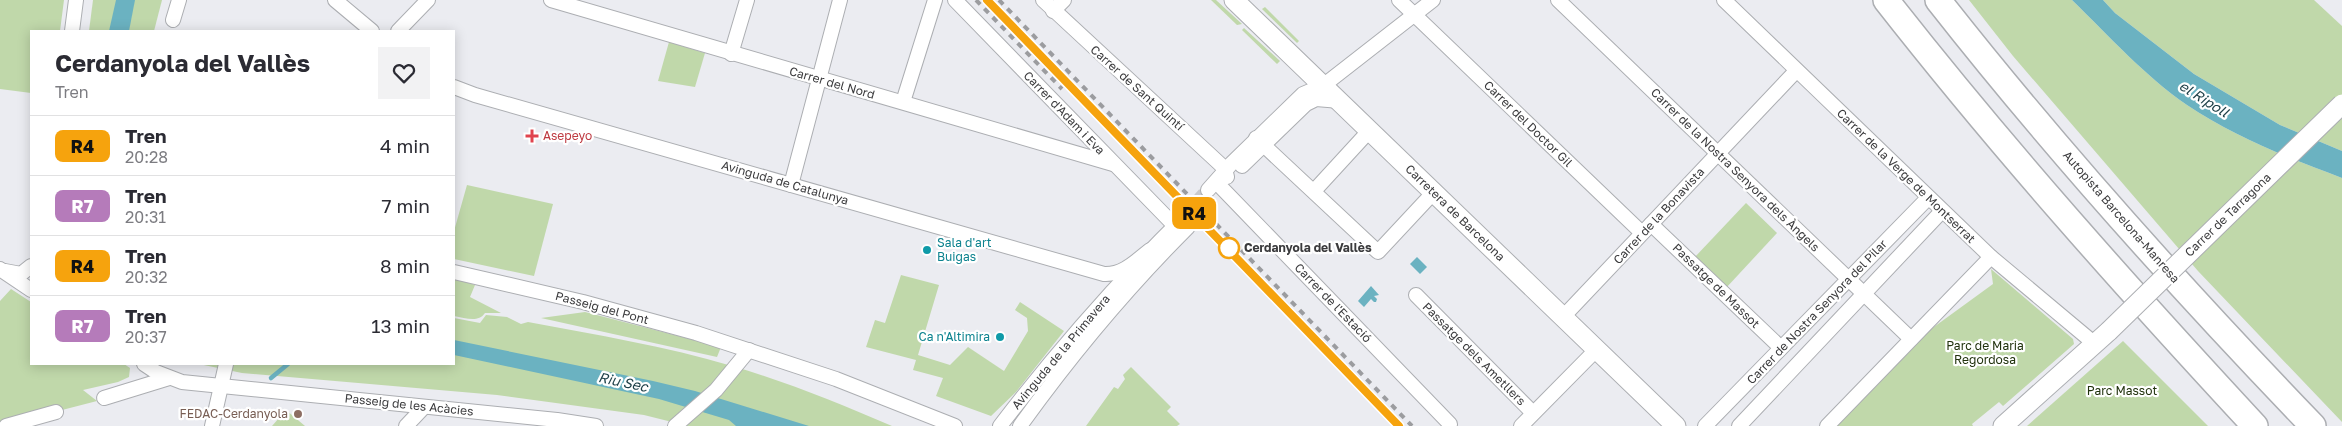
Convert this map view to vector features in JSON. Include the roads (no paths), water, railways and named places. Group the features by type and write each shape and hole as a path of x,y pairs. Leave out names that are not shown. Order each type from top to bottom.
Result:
{"highway":[{"path":"1886,0 2036,184 2155,318 2255,426"},
{"name":"Autopista Barcelona-Manresa","path":"1938,0 2078,170 2226,335 2313,426"}],"main road":[{"name":"Carretera de Barcelona","path":"1234,0 1308,70 1316,88 1340,101 1676,426"},
{"name":"Carrer de Tarragona","path":"2003,426 2109,331 2342,104"}],"street":[{"path":"72,30 76,0"},
{"path":"173,20 180,0"},
{"path":"335,0 371,30"},
{"path":"399,30 428,0"},
{"name":"Carrer del Nord","path":"551,0 818,80 903,102 1113,164"},
{"path":"732,54 747,0"},
{"path":"791,185 840,0"},
{"path":"903,102 935,0"},
{"name":"Carrer d'Adam i Eva","path":"955,0 1113,164 1181,224"},
{"name":"Carrer de Sant Quintí","path":"1043,0 1221,181"},
{"path":"1053,11 1064,0"},
{"name":"Carrer del Doctor Gil","path":"1399,0 1646,229"},
{"path":"1221,181 1316,88 1433,0"},
{"name":"Carrer de la Nostra Senyora dels Àngels","path":"1558,0 1911,339"},
{"name":"Carrer de la Verge de Montserrat","path":"1724,0 1991,257 2095,344"},
{"name":"Carrer de la Bonavista","path":"1563,317 1796,71"},
{"name":"Avinguda de Catalunya","path":"455,87 474,95 1114,275 1124,270 1181,224"},
{"name":"Avinguda de Catalunya","path":"455,95 474,95"},
{"path":"1260,142 1311,101 1316,99 1340,101"},
{"path":"1314,191 1370,130"},
{"path":"1260,142 1378,252 1434,192"},
{"name":"Carrer de l'Estació","path":"1221,181 1450,424"},
{"name":"Carrer de Nostra Senyora del Pilar","path":"1705,426 1928,198"},
{"name":"Carrer de Nostra Senyora del Pilar","path":"1739,426 1942,211"},
{"path":"1112,307 1181,224"},
{"name":"Passatge de Massot","path":"1646,229 1782,348"},
{"name":"Avinguda de Catalunya","path":"1123,280 1150,250"},
{"path":"1827,426 1991,257"},
{"path":"0,269 21,274 30,267"},
{"path":"0,269 30,289"},
{"path":"1096,271 1102,276 1112,307"},
{"name":"Passeig del Pont","path":"455,272 583,302 749,350 857,388 955,426"},
{"name":"Avinguda de la Primavera","path":"1020,426 1074,352 1112,307 1123,280"},
{"name":"Passatge dels Ametllers","path":"1416,294 1533,413"},
{"name":"Avinguda de la Primavera","path":"1000,426 1054,357 1112,307"},
{"name":"Avinguda de la Primavera","path":"1011,426 1072,346 1112,307"},
{"path":"1521,426 1597,349"},
{"path":"677,425 716,390 749,350"},
{"path":"146,365 169,378"},
{"path":"212,426 224,374"},
{"name":"Passeig de les Acàcies","path":"169,378 182,382 224,374 424,407 554,423 596,426"},
{"path":"104,398 169,378"},
{"path":"406,426 424,407"},
{"path":"6,426 56,412"}],"water":[{"path":"116,0 135,0 129,30 109,30"},
{"name":"el Ripoll","path":"2072,0 2103,0 2115,13 2194,74 2280,125 2342,151 2342,178 2282,155 2205,117 2172,94 2142,69"},
{"path":"1417,257 1427,267 1420,274 1410,264"},
{"path":"1371,286 1379,295 1374,296 1377,299 1376,302 1371,299 1364,307 1358,301"},
{"name":"Riu Sec","path":"455,340 695,391 809,426 736,426 729,420 659,399 455,355"}],"waterway":[{"path":"271,378 287,365"}],"tunnel":[{"path":"1181,220 1208,190"},
{"path":"1188,227 1216,198"}],"railway":[{"path":"976,0 1062,89"},
{"path":"987,0 1399,426"},
{"path":"999,0 1412,426"}],"train":[{"name":"R4","path":"987,0 1399,426"}],"place":[{"name":"Asepeyo","path":"532,136"},
{"name":"Cerdanyola del Vallès","path":"1229,248"},
{"name":"Sala d'art Buigas","path":"927,250"},
{"name":"Ca n'Altimira","path":"1000,337"},
{"name":"FEDAC-Cerdanyola","path":"298,414"}],"park label":[{"name":"Parc de Maria Regordosa","path":"1985,353"},
{"name":"Parc Massot","path":"2122,391"}]}
